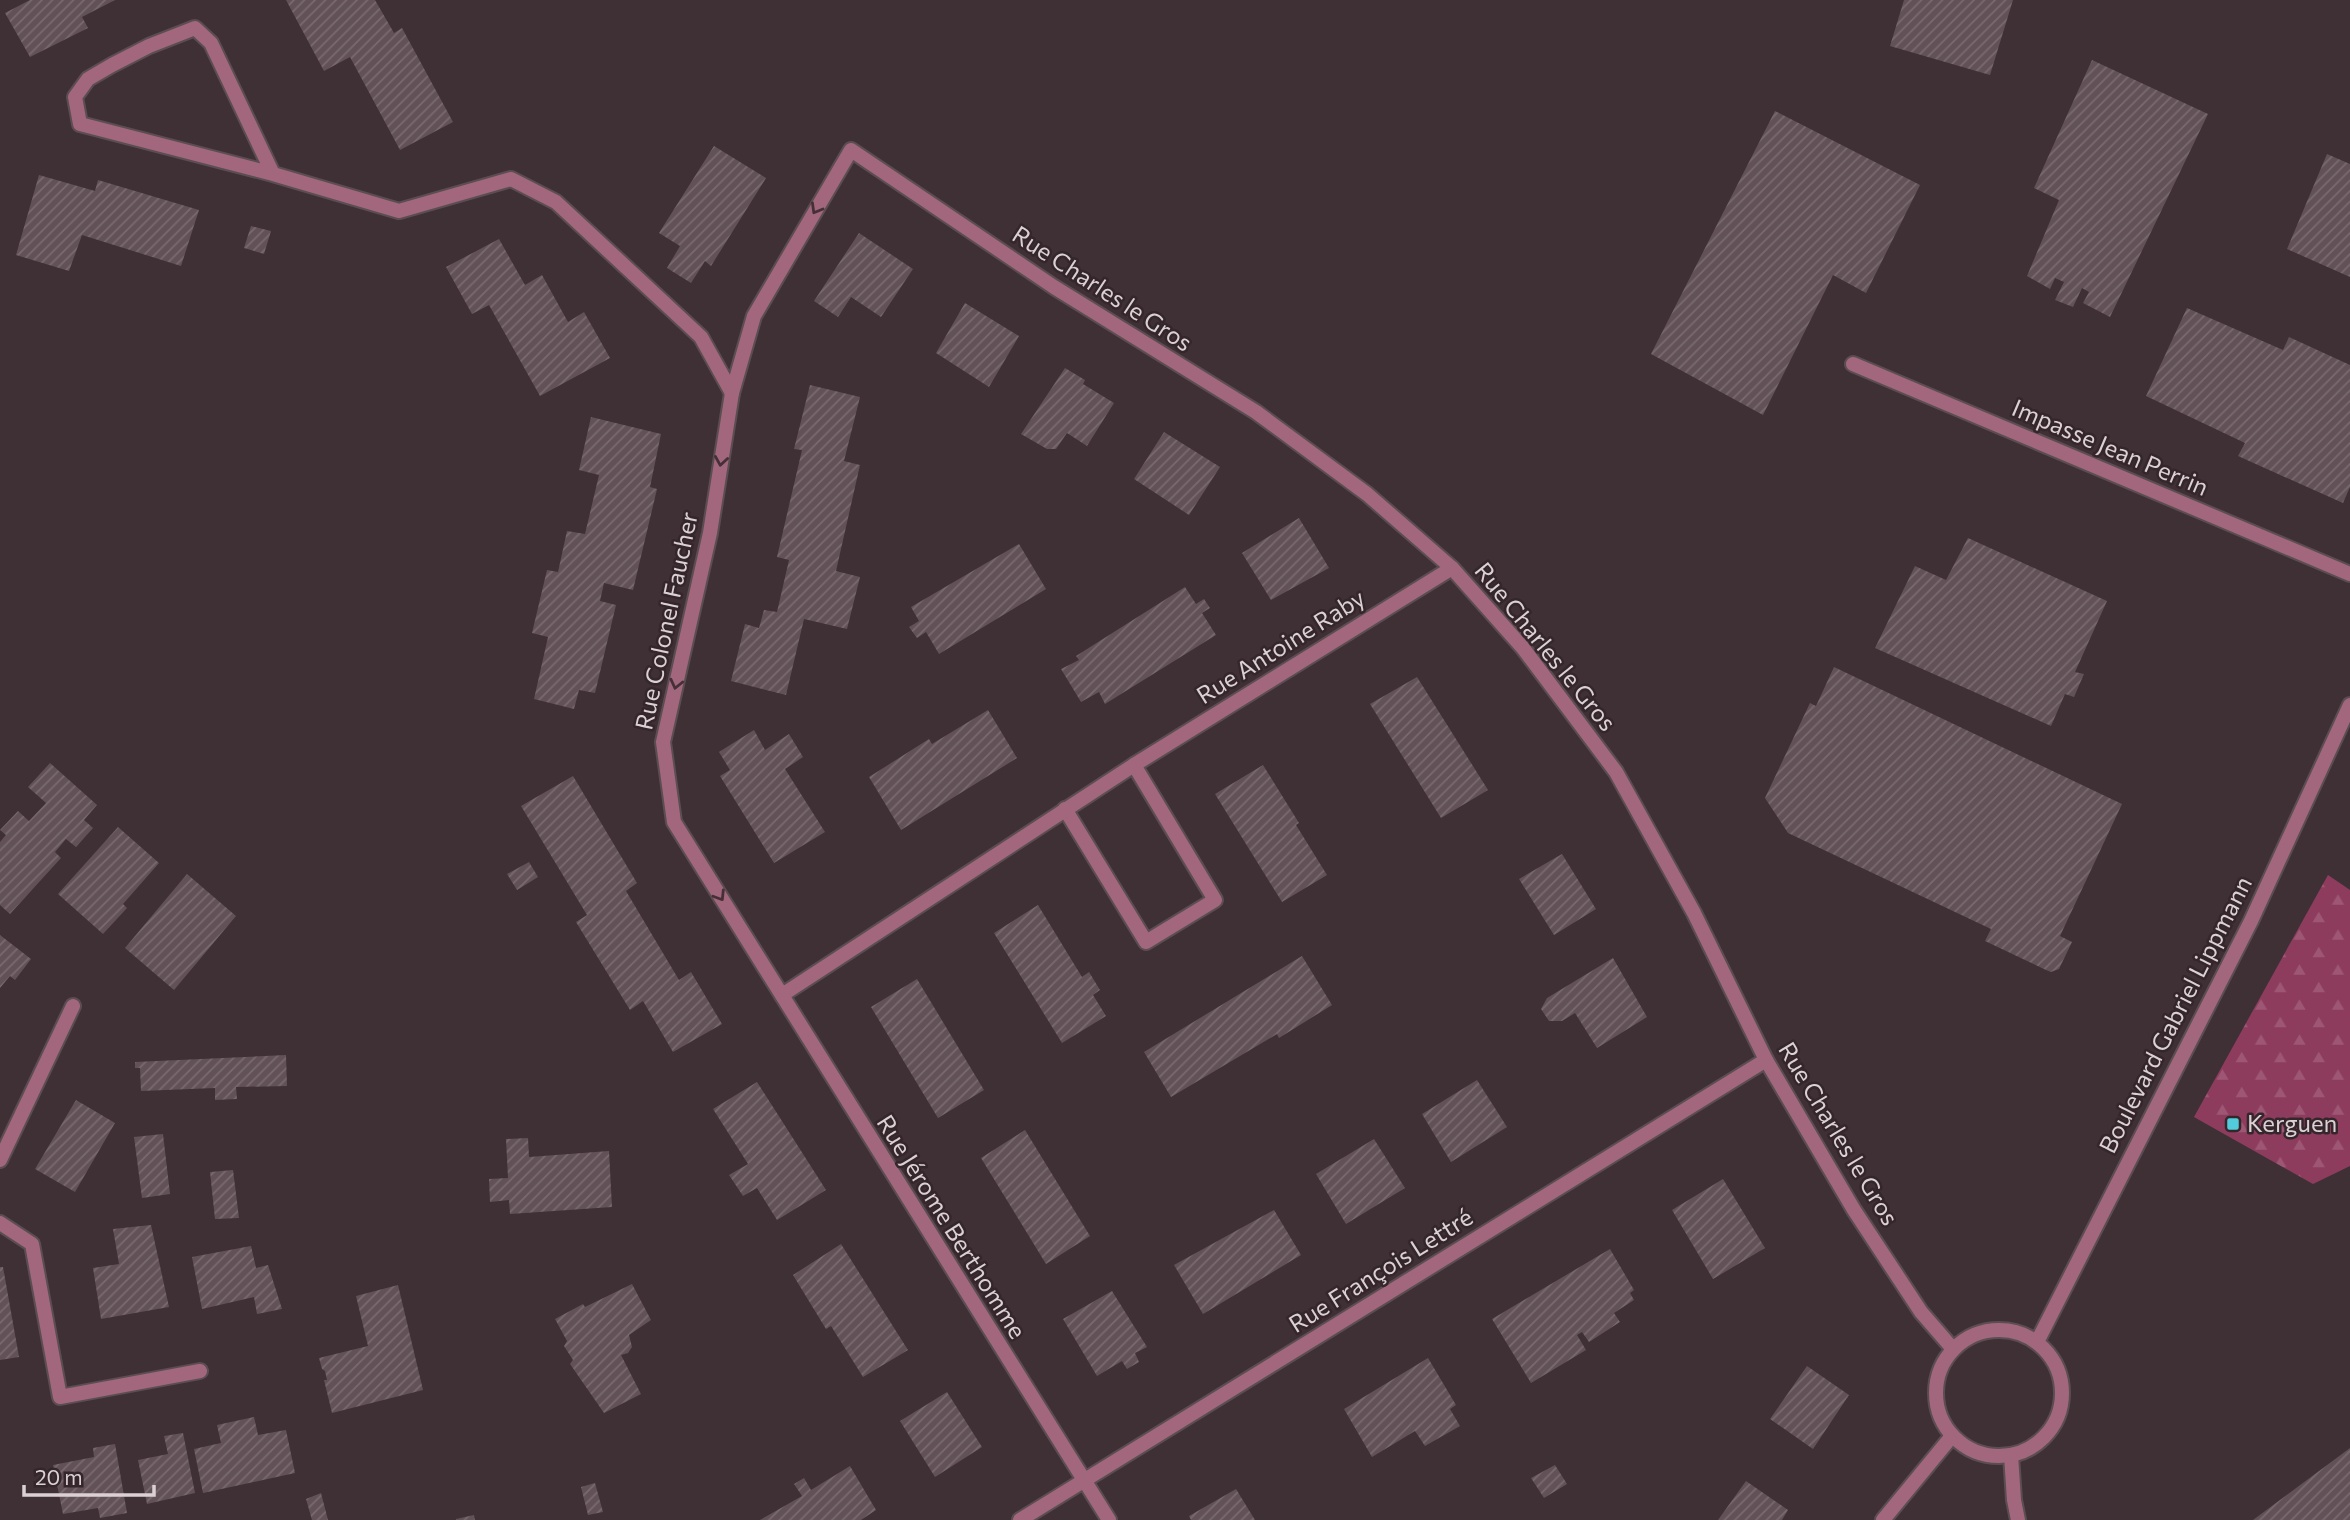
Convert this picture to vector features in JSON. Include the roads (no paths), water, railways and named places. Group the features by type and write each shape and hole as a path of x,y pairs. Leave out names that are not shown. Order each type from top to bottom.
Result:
{"street":[{"path":"273,174 211,43 195,29 149,46 112,65 88,79 75,97 80,124 273,174 399,211 511,179 556,202 701,337 732,394"},
{"name":"Rue Colonel Faucher","path":"782,995 674,822 663,742 710,533 732,394 754,316 851,150"},
{"name":"Rue Charles le Gros","path":"851,150 1065,294 1256,412 1367,494 1452,568 1523,648 1616,772 1694,913 1766,1060 1854,1210 1921,1312 1953,1349"},
{"name":"Impasse Jean Perrin","path":"1853,363 2350,574"},
{"name":"Rue Antoine Raby","path":"782,995 1133,765 1452,568"},
{"name":"Boulevard Gabriel Lippmann","path":"2037,1342 2251,921 2350,705"},
{"path":"1065,809 1146,942 1216,900 1133,765"},
{"name":"Rue Jérome Berthomme","path":"782,995 1109,1520"},
{"path":"0,1160 73,1006"},
{"name":"Rue François Lettré","path":"1020,1520 1766,1060"},
{"path":"0,1223 32,1244 61,1397 200,1371"},
{"path":"1993,1330 2021,1333 2037,1342 2052,1357 2060,1375 2063,1396 2057,1416 2047,1434 2030,1447 2011,1455 1989,1455 1969,1449 1952,1436 1941,1420 1936,1402 1936,1383 1942,1365 1953,1349 1967,1338 1993,1330"},
{"path":"1883,1520 1952,1436"},
{"path":"2011,1455 2018,1520"}],"place":[{"name":"Kerguen","path":"2233,1124"}]}
